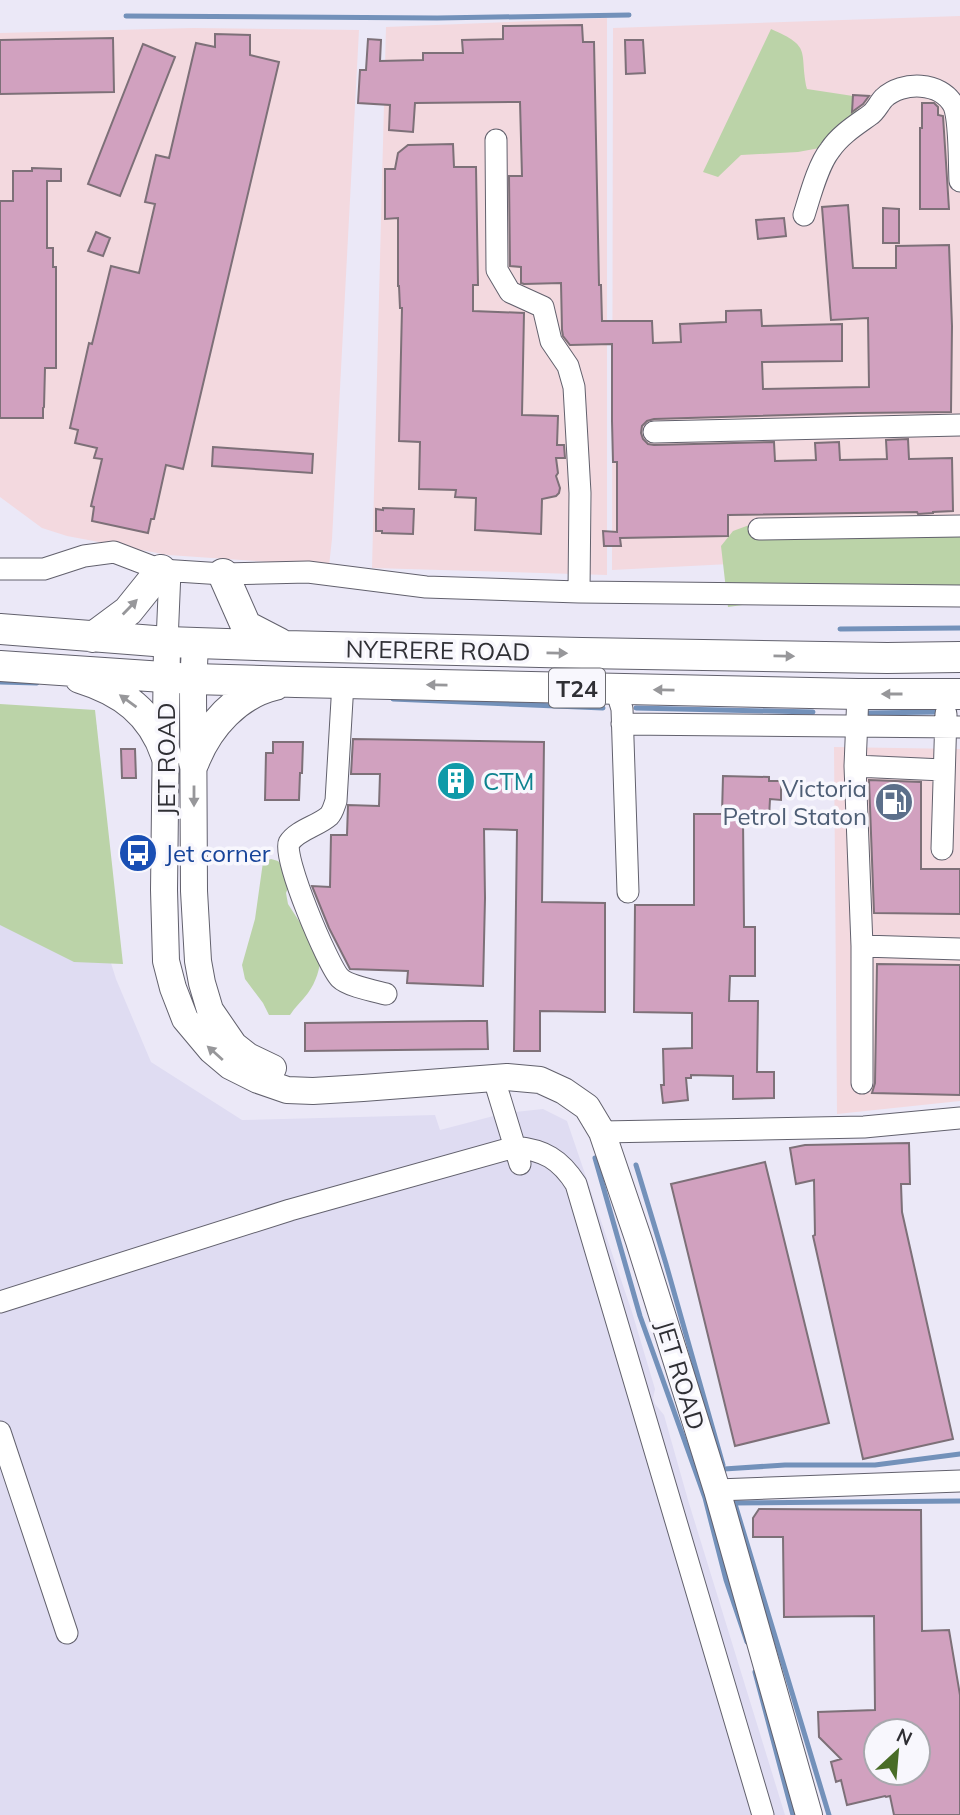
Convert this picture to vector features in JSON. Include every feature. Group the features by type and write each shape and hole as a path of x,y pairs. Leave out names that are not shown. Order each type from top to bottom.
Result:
{"highway":[{"path":"93,637 128,611 166,571"},
{"path":"223,574 246,626 285,646"},
{"name":"NYERERE ROAD","path":"0,629 93,637 186,637 285,646 624,654 960,657"},
{"name":"NYERERE ROAD","path":"0,666 296,682 954,694"},
{"path":"53,670 86,680 131,702 180,759 199,747 215,724 246,697 265,688 296,682"}],"main road":[{"name":"JET ROAD","path":"186,637 180,677 180,759 194,891 198,961 210,1010 234,1045 248,1056 266,1066 299,1076 377,1077 421,1083 507,1077 540,1080 564,1091 587,1107 602,1132 639,1241 717,1490 809,1815"}],"street":[{"path":"804,215 829,150 859,121 872,114 885,97 904,86 927,87 944,94 954,106 958,114 960,181"},
{"path":"496,140 497,270 510,292 543,307 551,341 568,366 574,387 580,493 579,592"},
{"path":"654,432 960,425"},
{"path":"759,529 960,526"},
{"path":"0,569 44,569 84,556 114,552 166,571 223,574 308,572 426,587 579,592 960,596"},
{"name":"JET ROAD","path":"166,571 186,637"},
{"path":"343,683 336,802 329,816 291,841 288,850 294,874 328,961 341,980 386,994"},
{"path":"616,689 622,709 628,892"},
{"path":"858,694 855,766 862,946 862,1083"},
{"path":"942,849 943,770 953,726 954,694"},
{"path":"622,724 953,726"},
{"path":"855,766 943,770"},
{"path":"862,946 960,949"},
{"path":"494,1079 517,1155"},
{"path":"602,1132 863,1127 960,1118"},
{"path":"0,1302 290,1210 534,1149 548,1155 569,1172 576,1184 763,1815"},
{"path":"0,1432 67,1633"},
{"path":"717,1490 960,1481"}],"shaded area":[{"path":"960,16 960,552 612,570 613,28"},
{"path":"607,18 607,575 372,568 386,27"},
{"path":"193,28 359,30 329,566 168,555 67,536 42,528 0,497 0,33"},
{"path":"0,718 97,725 96,915 116,979 151,1062 242,1120 435,1115 440,1130 505,1113 543,1109 567,1121 632,1312 655,1389 653,1398 664,1415 785,1815 0,1815"},
{"path":"834,747 960,749 960,1101 837,1114"}],"green space":[{"path":"771,29 799,46 807,89 853,96 857,113 825,147 798,152 741,155 718,177 703,172"},
{"path":"752,524 960,534 960,590 764,602 728,607 721,546 733,531"},
{"path":"0,704 95,710 123,964 74,962 0,925"},
{"path":"271,859 278,861 284,868 289,885 286,893 288,904 321,955 313,984 290,1015 269,1015 245,979 242,965 255,919 263,862"}],"building":[{"path":"582,25 583,42 594,42 602,321 652,321 653,343 681,342 680,324 726,322 726,311 761,310 762,326 842,324 842,361 762,362 763,389 869,387 868,318 831,320 822,207 848,205 853,268 896,268 896,246 949,245 951,412 654,419 642,426 643,439 654,445 774,442 775,461 816,460 815,443 839,442 840,460 887,459 886,440 908,439 909,459 952,458 953,511 918,514 728,515 728,536 620,538 621,546 604,546 603,531 617,532 617,462 613,462 612,344 570,345 562,330 561,283 521,283 521,267 510,266 509,176 522,176 520,102 415,103 413,132 389,130 390,105 358,103 360,70 366,70 368,39 381,40 380,61 423,60 423,53 463,53 462,40 503,39 503,26"},
{"path":"215,34 250,35 250,55 279,62 183,469 166,465 154,519 151,519 148,533 92,521 94,507 91,506 102,459 94,458 97,448 75,443 78,430 70,428 89,343 92,344 111,266 139,273 155,204 145,202 156,155 169,158 196,43 215,47"},
{"path":"113,38 114,92 0,94 0,40"},
{"path":"625,40 643,40 645,73 626,74"},
{"path":"143,44 175,57 120,196 88,184"},
{"path":"853,95 869,96 852,112"},
{"path":"922,103 934,103 938,107 938,115 943,116 949,209 920,209"},
{"path":"453,144 454,167 476,167 478,285 473,285 473,311 524,313 522,415 558,416 557,445 564,445 565,458 556,458 559,493 542,499 541,534 475,530 476,498 455,497 456,490 419,489 420,442 399,441 402,308 398,286 398,218 385,219 385,169 395,169 398,153 408,145"},
{"path":"32,168 61,169 61,181 47,181 47,248 53,248 53,267 56,267 56,368 45,368 43,418 0,418 0,201 13,201 13,171 32,171"},
{"path":"883,208 899,209 899,243 883,243"},
{"path":"784,218 786,236 758,239 756,220"},
{"path":"96,232 110,238 103,256 88,251"},
{"path":"213,447 313,454 312,473 212,466"},
{"path":"376,509 414,509 413,534 376,531"},
{"path":"353,739 544,742 542,902 605,903 605,1012 540,1011 540,1051 514,1051 517,830 484,829 483,986 407,983 408,971 350,969 312,886 330,887 331,835 347,835 348,805 379,806 380,774 351,774"},
{"path":"273,742 303,742 299,800 265,800 266,753 273,753"},
{"path":"121,749 135,749 136,778 122,778"},
{"path":"723,776 769,777 769,781 781,781 781,800 770,799 769,818 743,817 744,927 755,927 755,976 730,976 729,1001 758,1001 757,1072 774,1072 774,1098 733,1099 733,1076 691,1075 691,1078 686,1078 688,1100 663,1103 663,1049 692,1048 692,1013 634,1012 635,905 694,905 694,814 722,814"},
{"path":"869,780 921,782 921,869 960,869 960,914 874,913"},
{"path":"877,964 960,965 960,1095 872,1093 875,1083"},
{"path":"487,1021 488,1049 305,1051 305,1023"},
{"path":"909,1143 910,1184 901,1184 902,1212 953,1439 863,1459 813,1236 814,1180 796,1184 790,1148 805,1145"},
{"path":"765,1162 829,1423 735,1446 671,1184"},
{"path":"759,1509 921,1510 922,1631 949,1630 960,1695 960,1815 894,1815 890,1796 847,1805 841,1780 836,1782 831,1762 841,1759 819,1737 818,1712 875,1710 874,1616 784,1617 783,1537 753,1537 753,1518"}],"waterway":[{"path":"126,16 437,18 629,15"},
{"path":"840,629 960,628"},
{"path":"0,682 37,683"},
{"path":"393,699 603,708"},
{"path":"636,708 813,712"},
{"path":"869,713 938,712"},
{"path":"595,1158 640,1316 705,1498 726,1580 747,1642"},
{"path":"636,1165 723,1465"},
{"path":"724,1469 785,1465 875,1465 960,1454"},
{"path":"734,1503 960,1501"},
{"path":"735,1504 829,1815"},
{"path":"755,1672 793,1815"}],"place":[{"name":"CTM","path":"456,781"},
{"name":"Victoria Petrol Staton","path":"894,802"},
{"name":"Jet corner","path":"138,853"}]}
